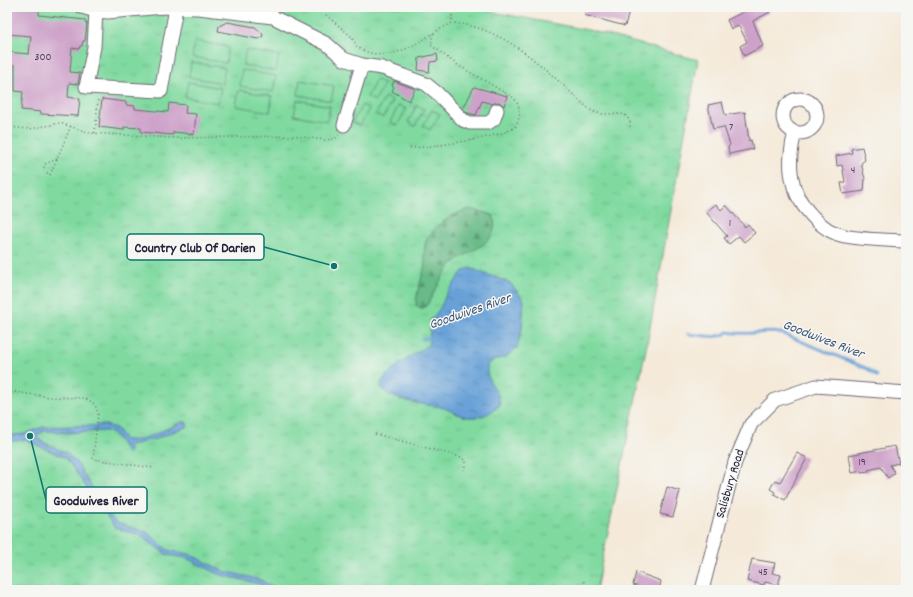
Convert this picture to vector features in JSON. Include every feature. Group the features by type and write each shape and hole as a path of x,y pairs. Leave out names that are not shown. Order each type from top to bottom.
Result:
{"street":[{"path":"82,7 96,11 124,11 163,7 198,8 273,17 327,44 344,59 362,65 382,68 426,84 437,93 463,120 470,123 491,122 497,110"},
{"path":"96,11 94,47 86,87 161,91 176,8"},
{"path":"344,125 362,65"},
{"path":"795,133 792,143 792,179 803,205 818,223 844,236 906,241"},
{"name":"Salisbury Road","path":"702,590 735,462 751,424 776,400 816,386 906,393"}],"path":[{"path":"452,7 452,23"},
{"path":"326,16 352,37 357,48 372,53 390,55 452,23 478,29 507,41 538,62 592,111 601,114 624,114 630,121 630,127"},
{"path":"410,148 459,142 507,132 516,127 519,116 518,103 514,98 456,64 431,45 433,33"},
{"path":"95,133 99,87"},
{"path":"7,94 14,93"},
{"path":"7,127 30,129 60,123 95,133 176,138 296,136 325,140 335,139 342,132 344,125"},
{"path":"57,159 45,164 43,170 50,175 57,159 71,126"},
{"path":"7,391 50,397 89,400 96,407 93,455 95,460 154,468"},
{"path":"375,434 461,457 466,462 464,470"},
{"path":"582,590 585,579"}],"green space":[{"path":"7,7 467,7 593,31 698,60 647,344 596,590 7,590"},
{"path":"195,41 228,47 226,63 192,57"},
{"path":"246,50 279,56 276,71 243,65"},
{"path":"191,62 225,68 222,83 189,77"},
{"path":"242,70 276,76 273,92 240,86"},
{"path":"300,80 334,86 331,101 298,95"},
{"path":"376,80 384,84 375,101 367,97"},
{"path":"188,82 221,88 218,103 185,97"},
{"path":"239,90 272,96 270,112 236,106"},
{"path":"385,97 392,101 383,118 376,114"},
{"path":"297,100 330,106 327,121 294,115"},
{"path":"362,105 369,109 360,126 352,122"},
{"path":"399,105 406,109 397,126 390,122"},
{"path":"417,105 424,109 415,126 408,122"},
{"path":"432,110 440,114 430,130 423,126"},
{"path":"470,209 493,215 495,225 493,233 481,246 451,265 427,305 422,309 416,305 416,300 425,263 424,247 428,237 438,226 450,217"}],"water":[{"path":"470,268 510,283 524,300 522,329 517,348 506,357 494,360 487,365 488,377 497,394 500,405 483,416 466,417 441,407 416,403 387,393 382,388 382,382 397,366 429,344 431,320 441,307 446,294 463,271"},
{"path":"182,422 186,422 188,426 155,439 131,445 128,447 130,452 128,454 114,434 106,431 69,433 45,431 36,436 41,441 67,453 76,462 109,515 117,523 147,532 168,550 189,554 224,571 261,580 277,590 269,590 259,584 221,575 186,558 167,555 140,535 115,528 66,458 25,440 7,442 7,436 24,434 43,427 106,425 116,428 125,440 138,440"}],"building":[{"path":"7,7 39,8 39,15 85,20 85,23 87,23 85,41 83,41 82,46 80,46 79,49 72,48 70,72 80,73 78,84 69,83 68,97 80,99 78,116 41,114 41,112 21,110 23,92 15,91 15,65 7,65 7,52 29,54 31,36 7,34"},
{"path":"587,7 630,7 625,26 584,15"},
{"path":"753,7 767,7 770,12 753,21 763,46 744,56 740,46 747,42 739,26 731,29 727,20"},
{"path":"227,22 255,27 262,33 263,36 258,39 218,31 219,26"},
{"path":"437,54 438,61 430,62 429,72 418,70 419,58"},
{"path":"394,81 415,89 409,101 392,91"},
{"path":"474,87 507,96 504,106 499,102 492,104 482,101 476,115 468,113 463,109"},
{"path":"102,99 126,102 126,105 135,106 135,109 168,112 169,103 186,105 185,113 196,114 194,134 173,132 173,135 141,132 141,128 124,127 124,130 99,127"},
{"path":"722,102 725,115 745,112 749,141 751,140 753,149 729,154 728,147 730,145 724,127 713,129 708,105"},
{"path":"862,147 865,160 861,163 865,179 864,191 843,194 841,183 845,182 842,165 837,166 836,156 852,153 851,149"},
{"path":"716,204 721,210 726,205 745,227 748,224 755,233 744,242 739,236 729,244 724,238 727,236 706,212"},
{"path":"895,446 899,463 890,465 895,473 888,478 881,467 868,470 869,472 861,473 861,471 852,473 849,455"},
{"path":"797,453 807,458 785,500 774,494 775,492 770,489 775,480 780,482"},
{"path":"667,487 680,491 673,517 660,514"},
{"path":"752,559 775,563 772,573 781,575 778,585 765,582 764,585 747,581"},
{"path":"636,572 661,581 659,590 639,590 639,587 633,585"}],"waterway":[{"name":"Goodwives River","path":"688,334 719,336 728,332 781,333 868,369 877,376"},
{"name":"Goodwives River","path":"422,339 433,338"}],"place":[{"name":"Country Club Of Darien","path":"334,266"},
{"name":"Goodwives River","path":"30,436"}]}
